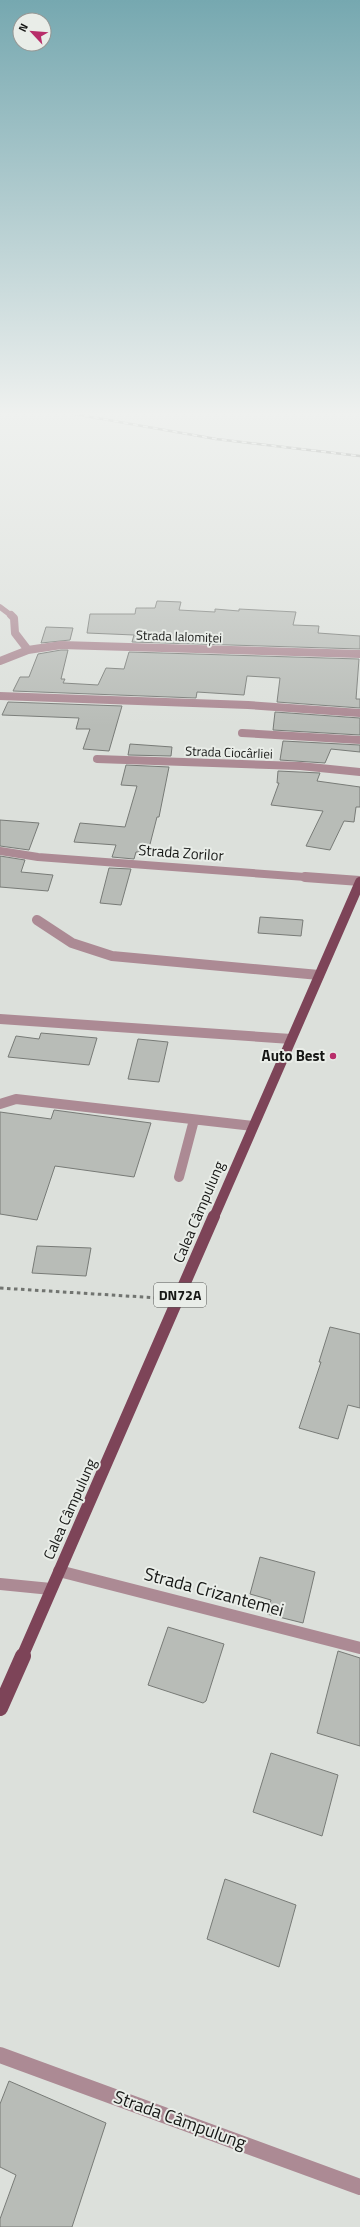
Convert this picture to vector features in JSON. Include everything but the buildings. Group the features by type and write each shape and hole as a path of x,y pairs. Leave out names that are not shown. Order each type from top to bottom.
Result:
{"main road":[{"name":"Calea Câmpulung","path":"0,1708 360,881"}],"street":[{"path":"0,607 14,618 15,633 28,650"},
{"name":"Strada Ialomiței","path":"0,661 28,650 61,645 360,654"},
{"path":"0,696 248,705 360,713"},
{"path":"242,734 360,740"},
{"name":"Strada Ciocârliei","path":"97,759 300,766 360,772"},
{"name":"Strada Zorilor","path":"0,851 38,857 360,881"},
{"path":"37,920 64,942 84,950 112,956 319,975"},
{"path":"0,1019 291,1039"},
{"path":"0,1104 16,1099 253,1126"},
{"path":"179,1177 194,1120"},
{"name":"Strada Crizantemei","path":"59,1570 360,1648"},
{"path":"0,1584 51,1589"},
{"name":"Strada Câmpulung","path":"0,2055 263,2150 360,2187"}],"path":[{"path":"0,1288 178,1299"}],"place":[{"name":"Auto Best","path":"333,1056"}]}
